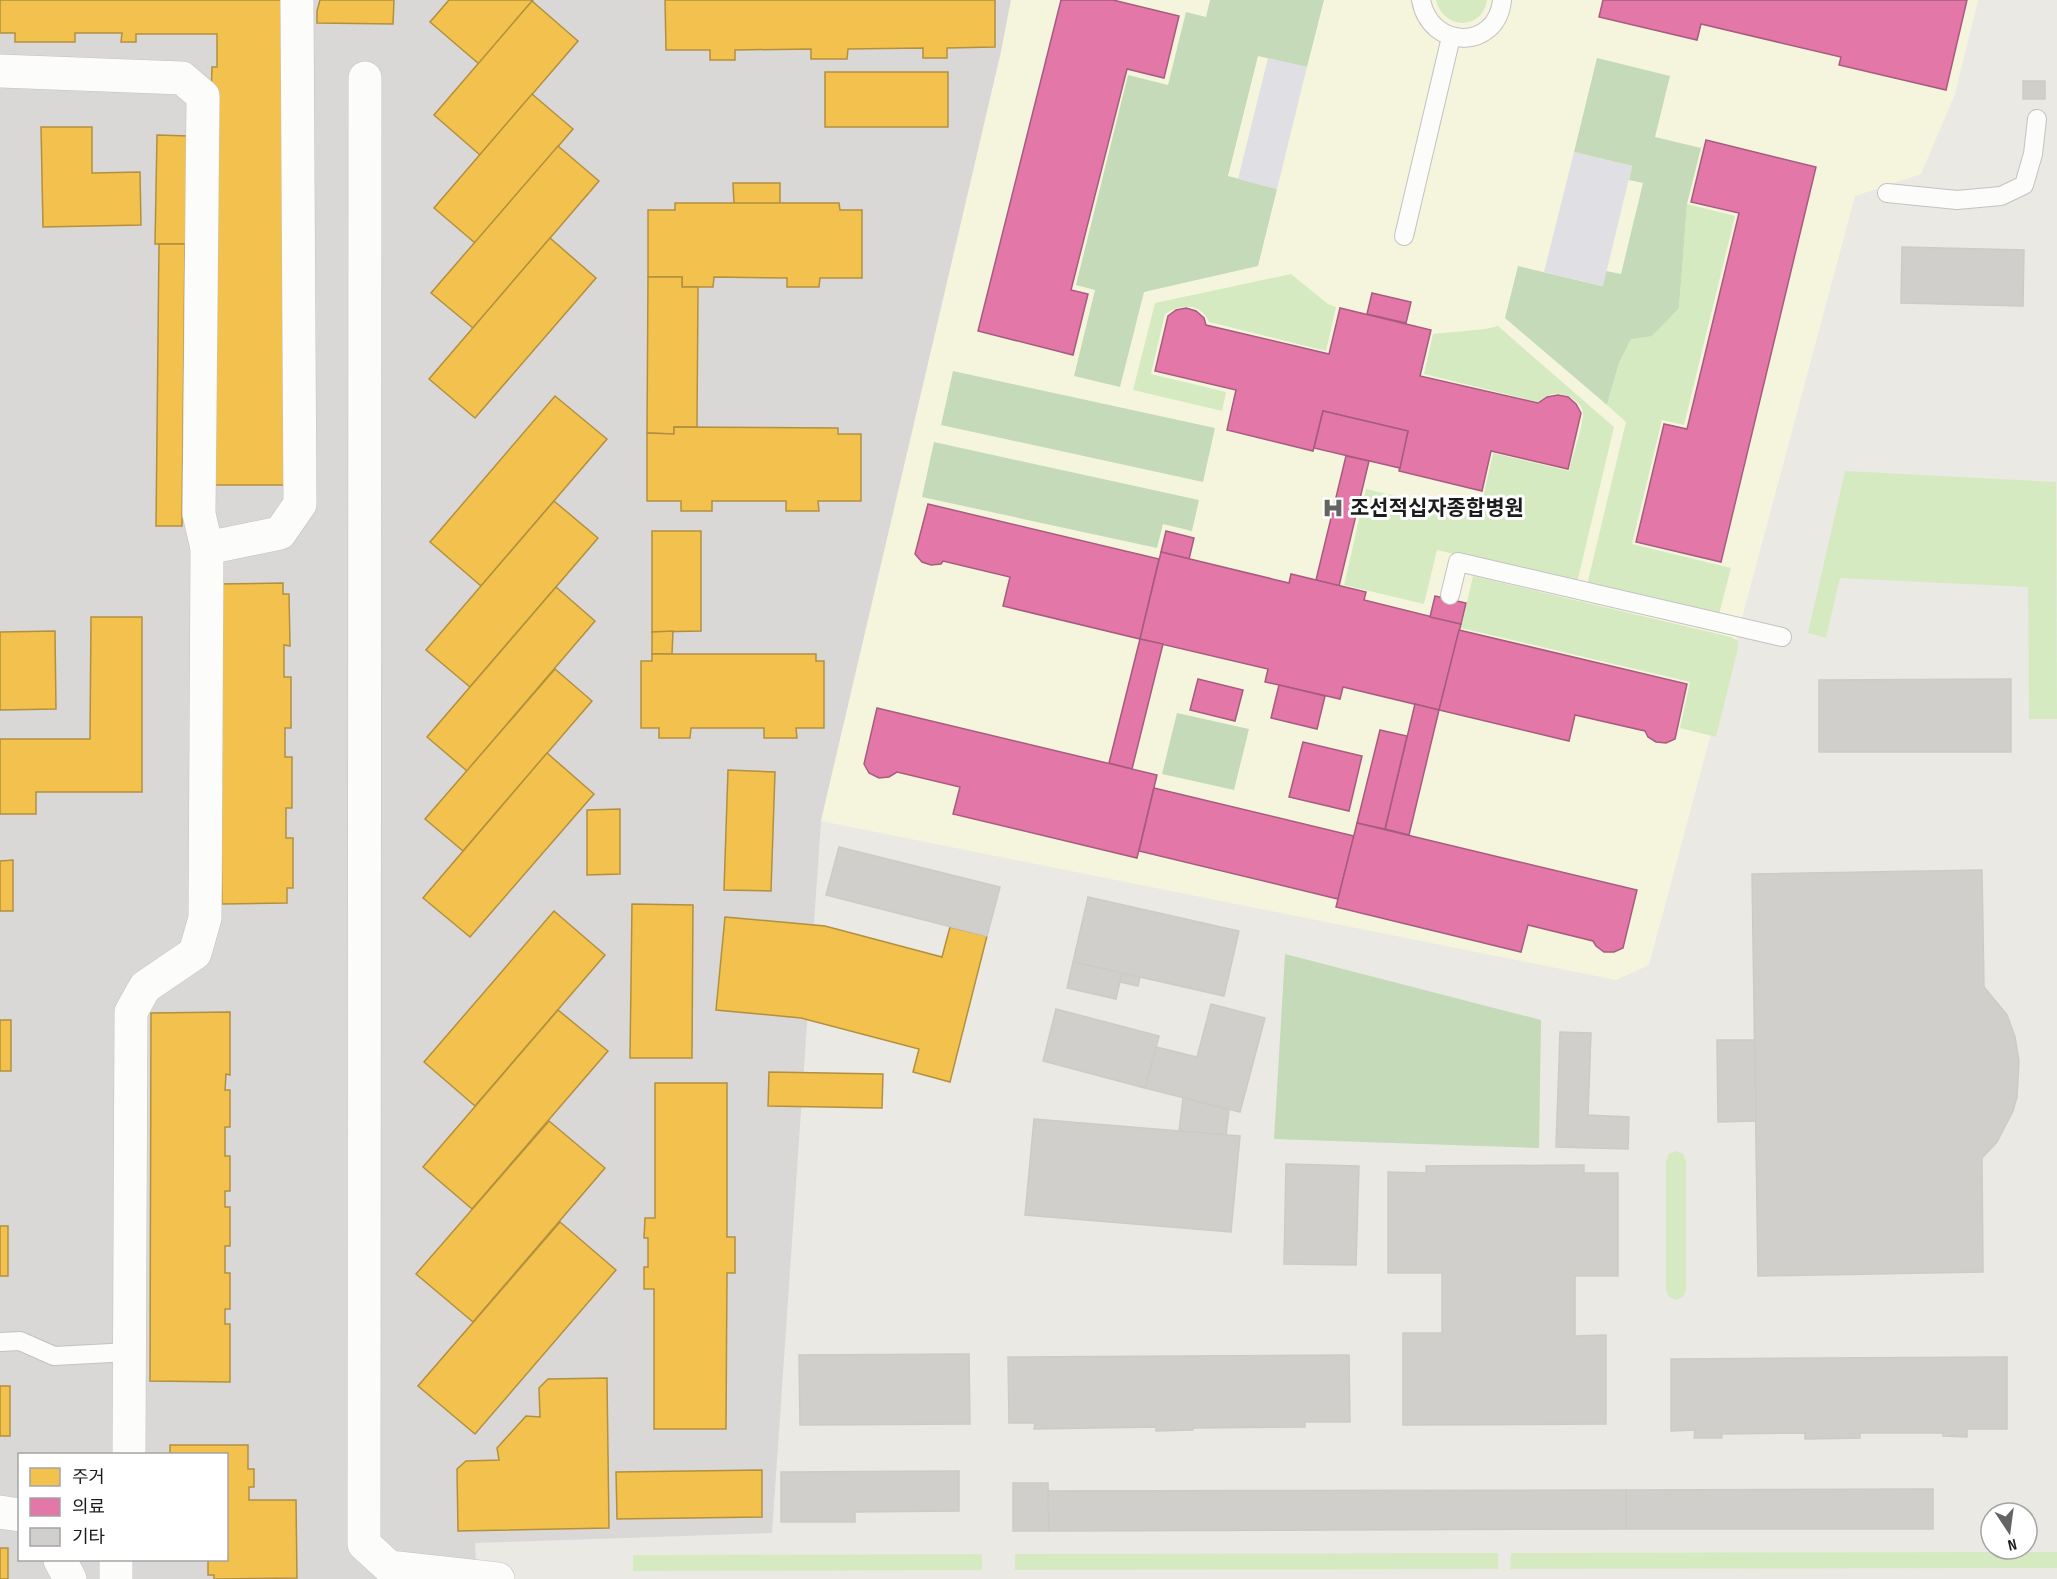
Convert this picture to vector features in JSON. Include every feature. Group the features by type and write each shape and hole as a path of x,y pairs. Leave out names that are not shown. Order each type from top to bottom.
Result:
{"street":[{"path":"207,549 280,533 300,504 297,0"},
{"path":"0,71 182,78 203,96 199,514 207,549 206,918 195,953 145,987 131,1012 129,1453"},
{"path":"365,78 364,1544 389,1568 498,1579"},
{"path":"0,1512 18,1515"},
{"path":"61,1561 70,1579"},
{"path":"116,1561 116,1579"}],"lane":[{"path":"1421,0 1423,12 1439,32 1451,37 1463,38 1476,36 1487,30 1496,20 1502,8 1502,0"},
{"path":"1404,236 1451,37"},
{"path":"1887,193 1957,200 2001,196 2024,185 2033,154 2037,119"},
{"path":"1450,595 1458,562 1782,637"},
{"path":"0,1342 20,1341 54,1356 130,1352"}],"shaded area":[{"path":"0,0 1011,0 1001,52 821,821 772,1533 475,1543 477,1579 0,1579"},
{"name":"조선적십자종합병원","path":"1011,0 1978,0 1955,94 1921,174 1855,196 1649,965 1616,980 821,821 1001,52"},
{"path":"1210,0 1324,0 1307,67 1258,56 1228,176 1277,189 1258,266 1144,292 1120,387 1074,376 1095,290 1076,285 1128,75 1168,85 1186,12 1206,17"},
{"path":"1268,58 1307,67 1277,189 1238,179"},
{"path":"1597,58 1670,76 1655,137 1701,148 1687,204 1679,308 1652,336 1631,339 1619,363 1607,405 1505,318 1518,266 1602,286 1606,271 1621,274 1643,183 1629,180 1632,166 1574,152"},
{"path":"1574,152 1632,166 1603,286 1544,272"},
{"path":"953,371 1215,428 1203,482 941,425"},
{"path":"934,442 1199,500 1192,531 1163,524 1157,548 922,497"},
{"path":"1177,713 1249,729 1234,790 1162,774"},
{"path":"1285,954 1541,1020 1539,1148 1274,1139"}],"green space":[{"path":"1436,0 1487,0 1484,10 1478,17 1471,22 1462,23 1446,17"},
{"path":"1687,204 1735,216 1684,425 1662,420 1632,544 1731,568 1718,618 1587,585 1626,422 1607,405 1619,363 1631,339 1679,308"},
{"path":"1291,274 1328,304 1336,307 1326,351 1209,322 1196,308 1177,308 1165,314 1151,374 1226,392 1222,411 1133,390 1155,303"},
{"path":"1498,326 1614,427 1577,583 1437,550 1424,604 1344,585 1366,489 1479,516 1493,453 1569,471 1583,414 1574,400 1564,395 1553,394 1538,402 1424,374 1433,334"},
{"path":"1845,471 2056,482 2057,719 2029,719 2028,587 1840,578 1826,638 1808,633"},
{"path":"1473,576 1731,637 1738,641 1716,737 1680,728 1690,682 1461,628"},
{"path":"1676,1151 1683,1154 1686,1161 1686,1290 1683,1297 1676,1300 1669,1297 1666,1290 1666,1161 1669,1154"},
{"path":"1979,1552 1979,1561 2039,1561 2039,1552 2057,1552 2057,1568 1510,1569 1511,1553"},
{"path":"1498,1553 1498,1569 1015,1570 1015,1554"},
{"path":"982,1554 982,1570 633,1571 633,1555"}],"building: 주거":[{"path":"0,0 287,0 284,485 214,485 211,98 212,67 217,67 217,34 136,34 136,42 121,42 122,33 75,33 75,42 15,42 15,33 0,33"},
{"path":"320,0 394,0 393,24 317,23"},
{"path":"449,0 533,0 479,64 430,22"},
{"path":"665,0 995,0 995,47 947,48 947,58 923,58 923,48 848,49 847,59 811,59 811,49 735,50 735,60 710,60 710,50 666,50"},
{"path":"532,1 578,41 480,155 434,115"},
{"path":"825,72 948,72 948,127 825,127"},
{"path":"532,94 573,129 475,243 434,208"},
{"path":"41,127 92,127 92,173 140,172 141,225 43,227"},
{"path":"157,135 189,136 188,244 155,244"},
{"path":"558,146 599,181 473,328 431,293"},
{"path":"733,183 780,183 780,204 734,204"},
{"path":"675,203 839,203 840,210 862,210 862,278 820,278 819,287 787,287 787,278 714,277 713,287 682,287 682,277 648,277 648,210 675,210"},
{"path":"550,238 596,278 475,418 429,379"},
{"path":"159,244 185,244 182,526 156,526"},
{"path":"648,277 682,277 682,287 698,287 697,427 674,427 674,434 647,433"},
{"path":"555,396 607,439 481,586 430,542"},
{"path":"674,427 838,428 838,434 861,434 861,501 818,501 819,511 786,511 786,501 712,501 712,511 681,511 681,501 647,501 647,433 674,434"},
{"path":"554,501 598,538 470,687 426,650"},
{"path":"652,531 701,531 701,631 652,632"},
{"path":"283,583 283,594 289,594 290,646 284,645 284,677 291,677 291,728 285,728 285,757 292,757 292,808 286,808 286,838 293,838 293,888 287,888 287,903 222,904 217,584"},
{"path":"556,587 595,621 467,771 427,737"},
{"path":"91,617 142,617 142,792 36,792 36,814 0,814 0,739 90,739"},
{"path":"55,631 56,709 0,710 0,632"},
{"path":"673,631 672,654 652,654 652,632"},
{"path":"652,654 816,654 816,661 824,661 824,728 796,728 797,738 764,738 764,728 691,728 690,738 659,738 659,728 641,728 641,661 652,661"},
{"path":"555,669 592,701 463,851 425,819"},
{"path":"547,753 594,794 470,937 423,898"},
{"path":"728,770 775,772 771,891 724,890"},
{"path":"620,809 620,874 587,875 587,810"},
{"path":"13,860 13,911 0,911 0,861"},
{"path":"632,904 693,905 692,1058 630,1058"},
{"path":"554,911 605,955 475,1106 424,1062"},
{"path":"725,917 825,926 942,957 950,927 987,936 950,1082 913,1072 919,1049 801,1018 716,1010"},
{"path":"558,1010 608,1051 472,1209 423,1167"},
{"path":"230,1012 230,1075 226,1074 225,1090 230,1090 230,1127 225,1127 225,1156 230,1156 230,1191 225,1191 225,1207 230,1207 230,1246 225,1246 225,1273 230,1273 230,1309 225,1309 225,1324 230,1324 230,1382 150,1381 151,1013"},
{"path":"0,1020 11,1020 11,1071 0,1071"},
{"path":"769,1072 883,1074 882,1108 768,1106"},
{"path":"655,1083 727,1083 727,1237 735,1237 735,1273 727,1273 726,1429 654,1429 654,1289 644,1289 644,1267 648,1267 648,1238 644,1238 645,1218 655,1218"},
{"path":"549,1121 605,1168 473,1322 416,1274"},
{"path":"560,1222 616,1270 475,1434 418,1386"},
{"path":"0,1226 8,1226 8,1276 0,1276"},
{"path":"607,1378 609,1528 458,1531 457,1469 466,1461 499,1460 497,1448 526,1416 540,1417 539,1388 548,1379"},
{"path":"0,1386 10,1386 10,1436 0,1436"},
{"path":"170,1445 248,1445 248,1469 254,1469 254,1487 249,1487 249,1500 296,1500 297,1578 214,1579 214,1575 208,1575 208,1561 228,1561 228,1453 170,1453"},
{"path":"762,1470 762,1517 617,1519 616,1472"},
{"path":"0,1548 8,1548 8,1579 0,1579"}],"building: 의료":[{"path":"1061,0 1113,0 1179,16 1164,78 1127,69 1071,290 1088,294 1073,355 978,331"},
{"path":"1603,0 1967,0 1946,90 1839,65 1841,57 1701,24 1697,40 1599,17"},
{"path":"1706,140 1816,167 1721,562 1636,542 1664,424 1687,429 1739,213 1691,202"},
{"path":"1372,293 1411,302 1406,323 1367,314"},
{"path":"1186,308 1196,311 1204,318 1206,325 1329,354 1340,308 1431,330 1420,376 1538,403 1547,397 1558,395 1568,397 1576,404 1581,413 1568,469 1491,451 1482,491 1399,471 1408,431 1323,411 1313,451 1227,430 1236,390 1155,371 1168,316 1176,310"},
{"path":"1323,411 1408,431 1400,468 1314,448"},
{"path":"1346,456 1369,461 1339,586 1316,580"},
{"path":"928,504 1159,559 1140,639 1003,606 1010,577 943,561 941,564 931,565 922,562 915,554"},
{"path":"1166,531 1194,538 1189,559 1161,552"},
{"path":"1161,552 1289,583 1291,574 1366,592 1364,600 1461,624 1439,710 1343,687 1340,699 1265,682 1268,669 1140,639"},
{"path":"1435,596 1466,603 1461,624 1430,617"},
{"path":"1459,630 1687,684 1675,739 1666,743 1656,742 1648,737 1645,731 1575,715 1569,741 1439,710"},
{"path":"1140,639 1163,644 1132,769 1109,763"},
{"path":"1198,679 1243,690 1235,721 1190,710"},
{"path":"1279,685 1325,696 1317,729 1271,718"},
{"path":"1415,704 1439,710 1409,835 1385,829"},
{"path":"877,708 1157,775 1137,858 953,814 960,787 897,772 889,777 879,778 869,773 864,764"},
{"path":"1380,730 1407,736 1385,829 1357,823"},
{"path":"1303,742 1362,756 1349,811 1289,797"},
{"path":"1154,788 1354,836 1338,899 1139,851"},
{"path":"1357,823 1637,890 1623,948 1614,952 1604,952 1593,941 1528,925 1521,952 1336,907"}],"building: 기타":[{"path":"2023,81 2045,81 2045,99 2023,99"},
{"path":"1902,247 2024,250 2023,306 1901,303"},
{"path":"2011,679 2011,752 1819,752 1819,680"},
{"path":"839,847 1000,887 987,936 826,895"},
{"path":"1982,870 1984,987 2007,1015 2015,1037 2019,1061 2017,1097 2013,1111 1997,1142 1982,1158 1983,1272 1758,1276 1752,874"},
{"path":"1088,897 1239,931 1224,996 1073,962"},
{"path":"1073,962 1122,973 1116,999 1067,988"},
{"path":"1122,973 1140,977 1138,986 1120,982"},
{"path":"1211,1004 1265,1018 1240,1112 1145,1088 1156,1047 1197,1057"},
{"path":"1056,1009 1159,1036 1145,1088 1043,1061"},
{"path":"1560,1032 1591,1033 1588,1115 1629,1117 1628,1149 1556,1147"},
{"path":"1717,1040 1755,1040 1756,1121 1718,1122"},
{"path":"1183,1098 1229,1110 1226,1135 1179,1131"},
{"path":"1034,1119 1240,1136 1231,1232 1025,1215"},
{"path":"1286,1164 1359,1166 1356,1265 1284,1264"},
{"path":"1584,1165 1584,1173 1618,1173 1618,1276 1575,1276 1575,1336 1606,1335 1606,1424 1403,1425 1403,1333 1442,1333 1442,1273 1388,1273 1388,1172 1426,1173 1426,1166"},
{"path":"969,1354 970,1424 800,1425 799,1355"},
{"path":"1349,1355 1350,1422 1305,1422 1305,1427 1193,1428 1193,1430 1156,1431 1156,1427 1034,1429 1035,1423 1009,1423 1008,1357"},
{"path":"2007,1357 2007,1429 1967,1429 1967,1437 1943,1436 1943,1433 1860,1433 1860,1438 1805,1439 1805,1433 1721,1434 1722,1438 1694,1438 1695,1430 1671,1431 1671,1359"},
{"path":"959,1471 959,1511 855,1512 855,1522 781,1522 781,1472"},
{"path":"1013,1483 1048,1483 1049,1531 1013,1531"},
{"path":"1933,1489 1933,1529 1626,1529 1626,1490"},
{"path":"1626,1490 1626,1529 1049,1531 1048,1491"}],"place":[{"name":"조선적십자종합병원","path":"1333,508"}]}
